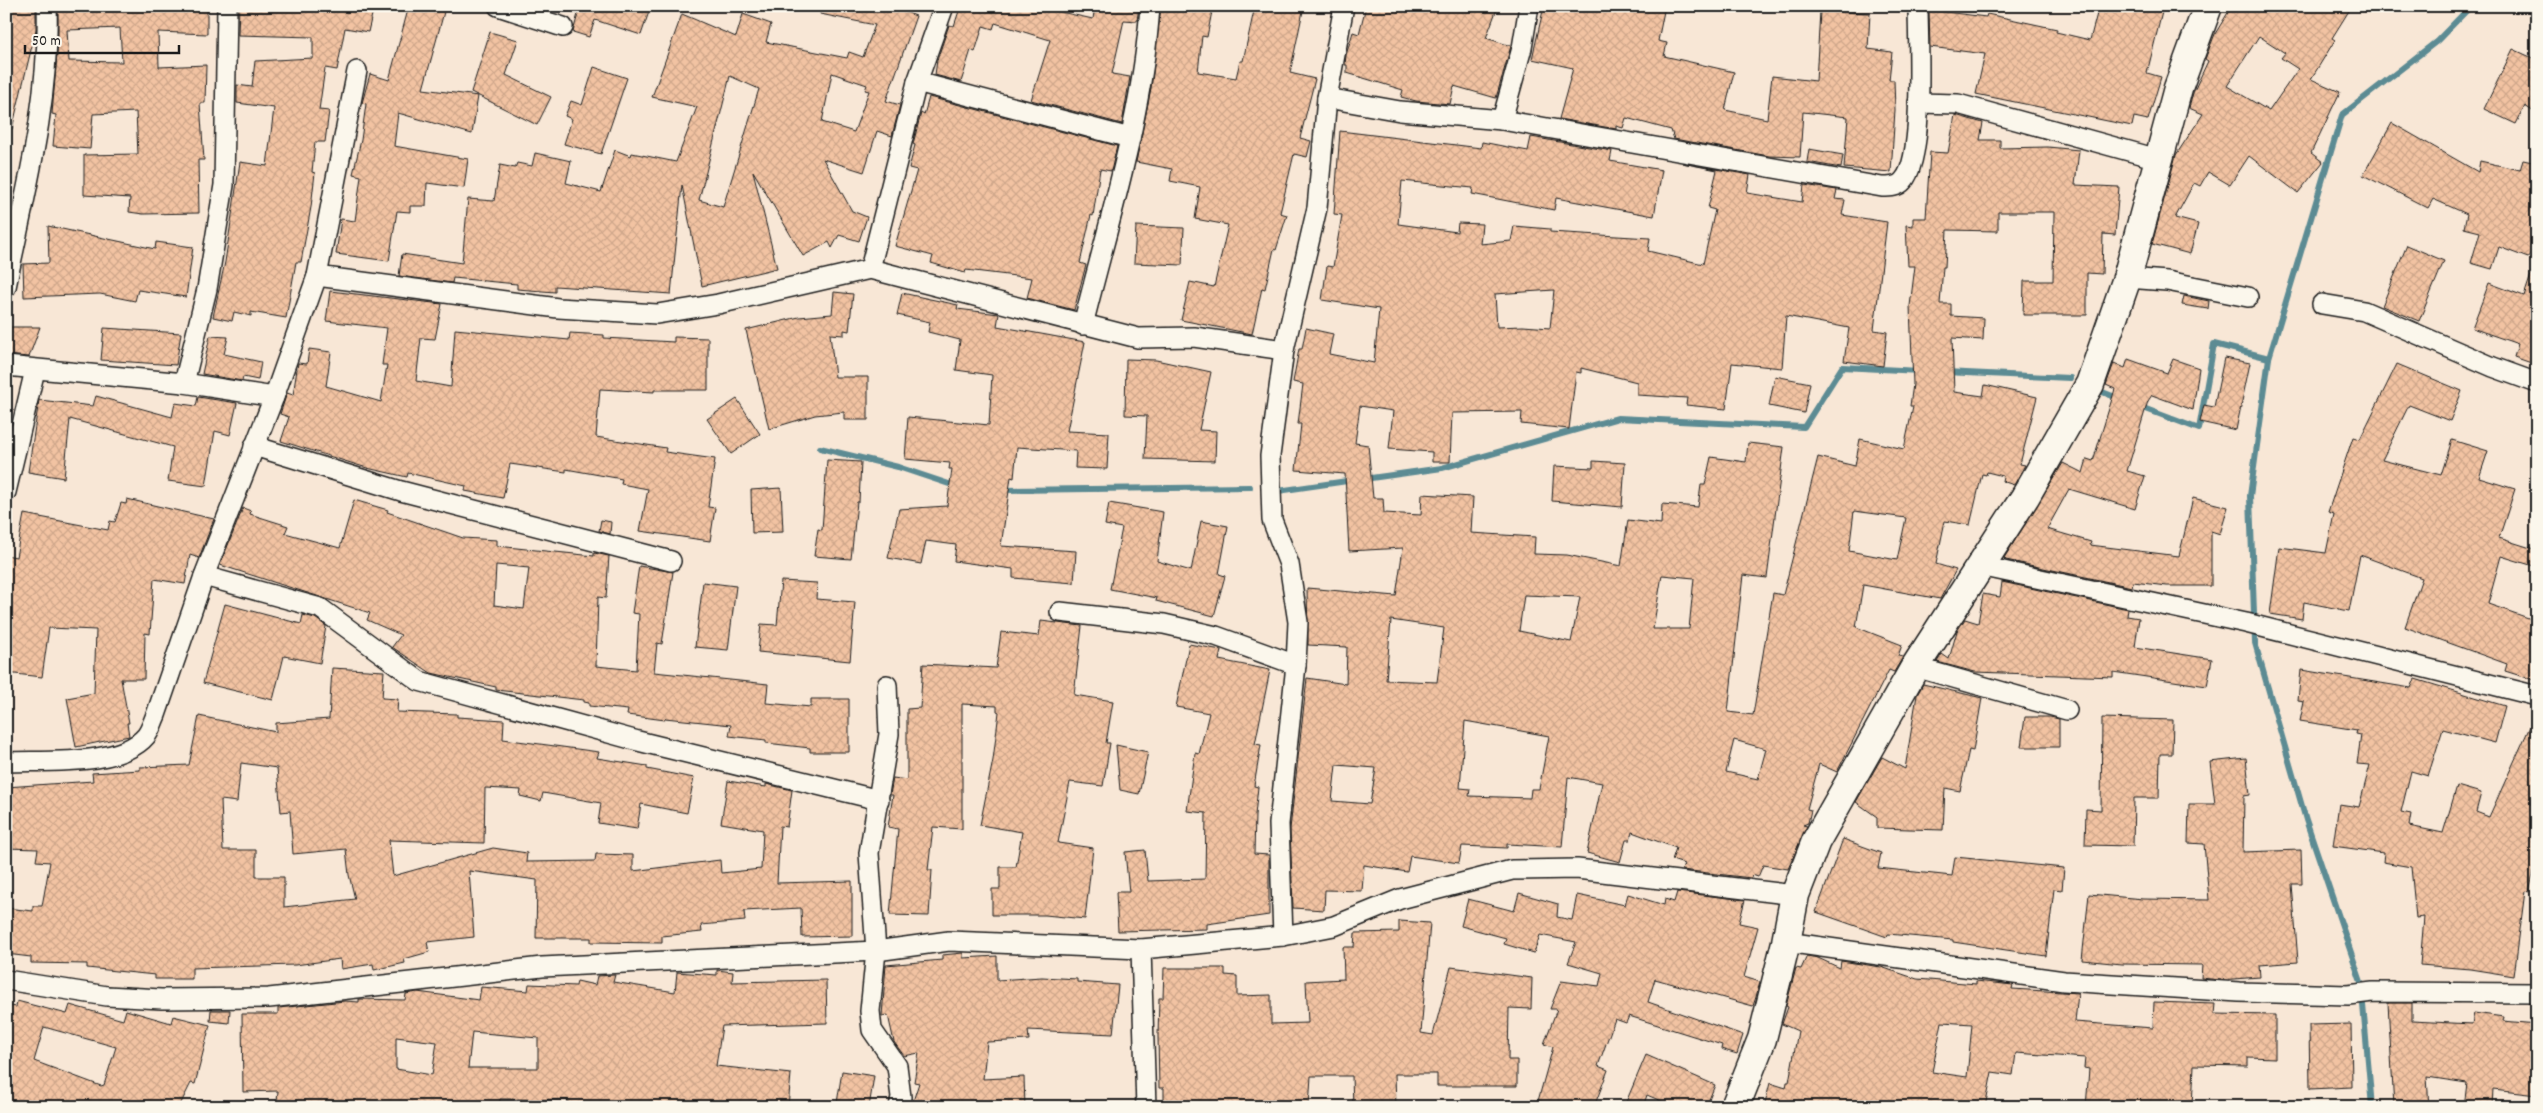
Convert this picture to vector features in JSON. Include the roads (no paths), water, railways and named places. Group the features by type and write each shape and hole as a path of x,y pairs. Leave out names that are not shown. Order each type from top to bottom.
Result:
{"street":[{"path":"6,287 43,106 48,36 47,6"},
{"path":"184,382 207,289 224,185 227,6"},
{"path":"498,6 563,27"},
{"path":"870,269 917,82 944,6"},
{"path":"1083,325 1130,138 1148,40 1150,6"},
{"path":"1283,936 1279,824 1296,665 1298,622 1289,564 1272,520 1270,456 1284,350 1316,208 1326,98 1344,6"},
{"path":"1502,120 1522,48 1529,6"},
{"path":"1326,98 1400,111 1502,120 1882,187 1898,186 1905,180 1908,173 1915,142 1918,103 1918,6"},
{"path":"1735,1107 1762,1039 1786,942 1795,894 1816,841 1915,667 2025,497 2090,384 2126,278 2178,88 2208,6"},
{"path":"6,762 97,758 129,749 147,735 156,715 204,576 274,397 316,276 357,71"},
{"path":"917,82 1130,138"},
{"path":"1918,103 1958,104 2158,159"},
{"path":"316,276 558,308 657,314 718,304 870,269 1138,338 1194,336 1284,350"},
{"path":"2126,278 2167,281 2248,297"},
{"path":"2322,304 2364,312 2493,367 2537,383"},
{"path":"6,366 184,382 274,397"},
{"path":"6,492 35,370"},
{"path":"254,446 401,491 671,561"},
{"path":"1980,566 2254,625 2537,696"},
{"path":"204,576 320,608 419,681 428,684 638,741 879,800"},
{"path":"1060,612 1173,626 1216,636 1296,665"},
{"path":"1915,667 2067,710"},
{"path":"887,685 889,734 869,853 876,951 870,1011 872,1030 897,1066 901,1097 899,1107"},
{"path":"6,980 107,996 161,999 269,998 542,967 876,951 948,941 1141,949 1283,936 1334,926 1400,899 1512,870 1577,869 1795,894"},
{"path":"1786,942 2064,981 2239,992 2348,995 2373,992 2537,993"},
{"path":"1141,949 1146,1107"}],"waterway":[{"path":"2372,1107 2361,982 2306,820 2255,643 2250,496 2269,358 2342,115 2437,41 2471,6"},
{"path":"2138,406 2199,429 2214,344 2269,358"},
{"path":"1364,479 1442,468 1618,418 1804,427 1842,367 1920,371"},
{"path":"1945,372 2070,378"},
{"path":"2100,391 2120,399"},
{"path":"820,448 898,467 958,487"},
{"path":"1278,491 1354,480"},
{"path":"1002,490 1250,487"}]}
